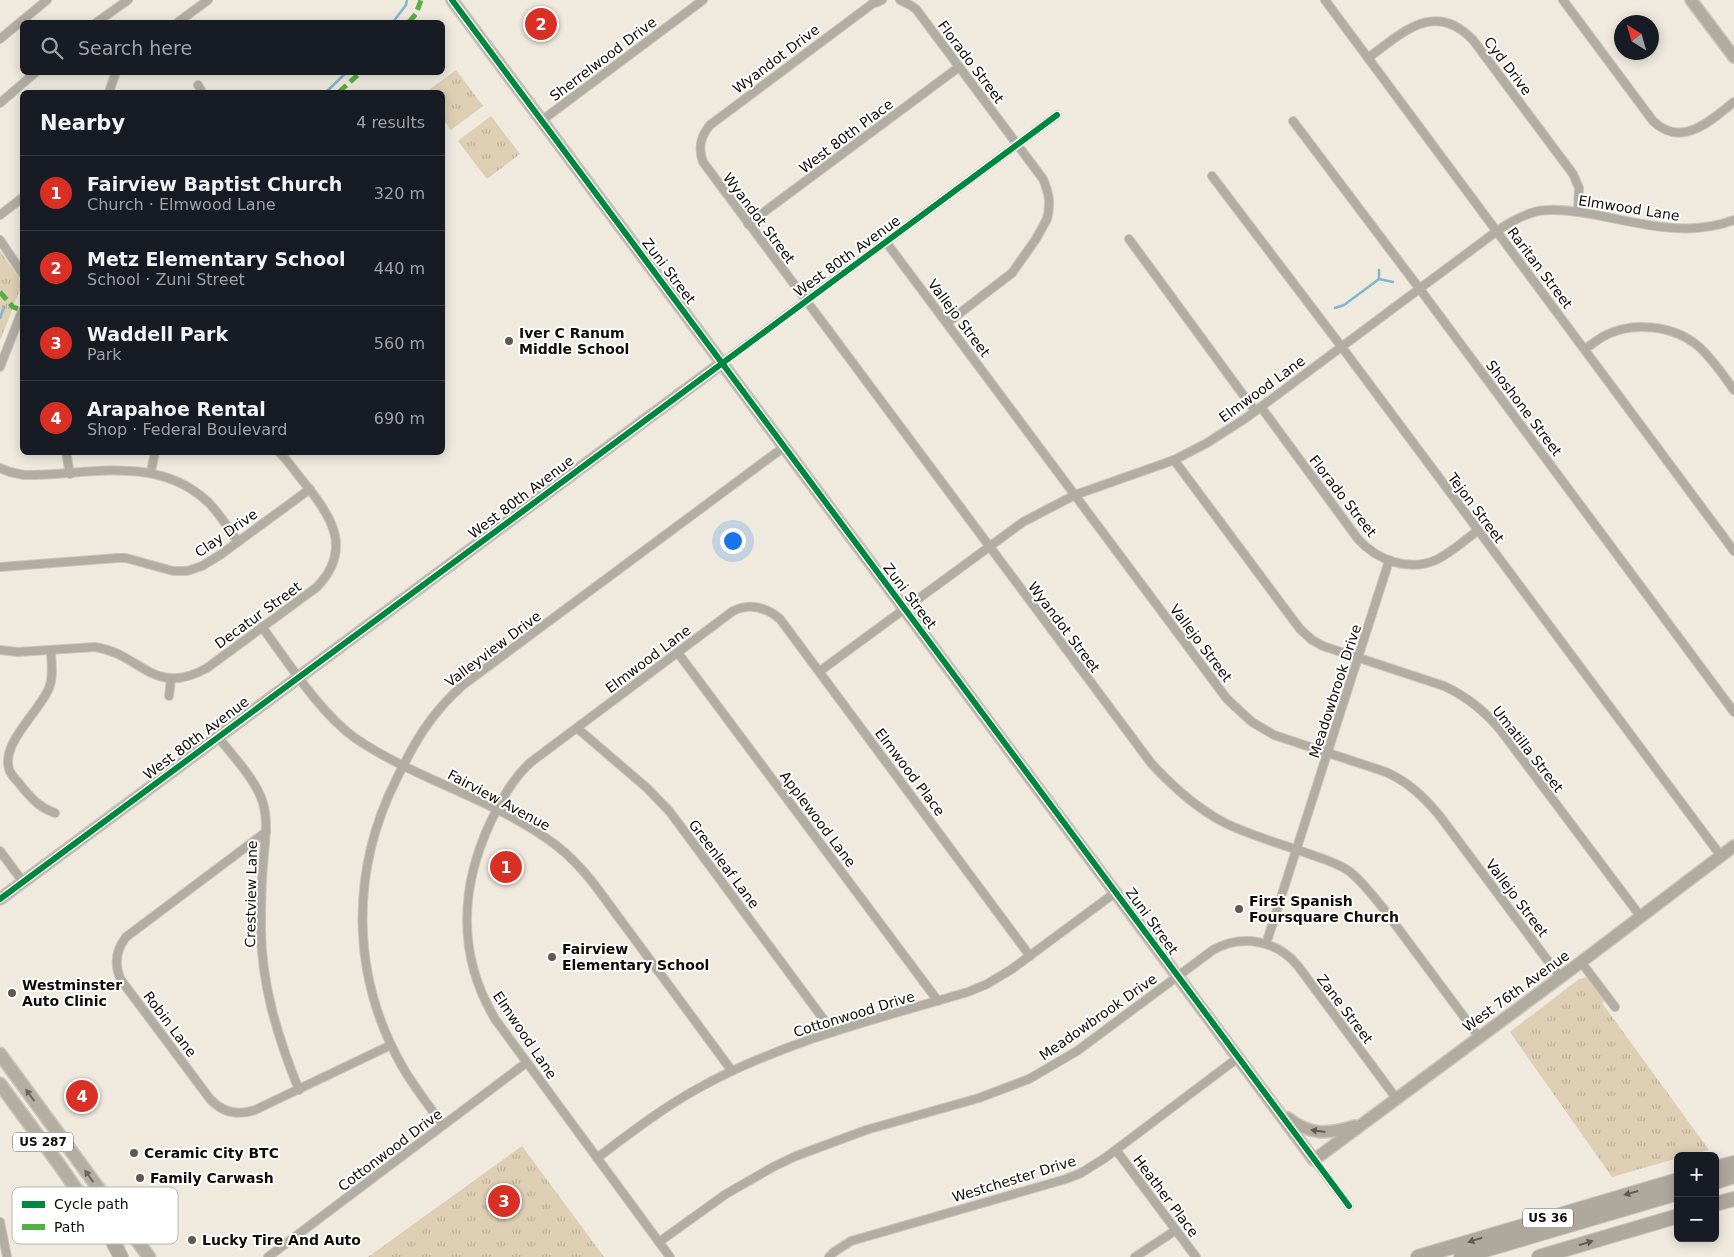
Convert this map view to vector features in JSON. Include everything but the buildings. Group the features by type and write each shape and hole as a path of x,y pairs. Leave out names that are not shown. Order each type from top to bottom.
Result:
{"highway":[{"path":"1719,1167 1734,1163"},
{"path":"1719,1181 1734,1176"},
{"name":"US 36","path":"1418,1257 1674,1181"},
{"path":"1461,1257 1674,1194"},
{"path":"1719,1203 1734,1199"},
{"name":"US 36","path":"1539,1257 1674,1217"},
{"path":"114,1244 122,1257"}],"main road":[{"name":"US 287","path":"0,1054 98,1187"},
{"name":"US 287","path":"0,1084 75,1187"},
{"name":"US 287","path":"140,1244 150,1257"}],"street":[{"path":"23,20 47,0"},
{"path":"100,20 128,0"},
{"path":"181,20 208,0"},
{"name":"Zuni Street","path":"452,0 1349,1206"},
{"name":"Sherrelwood Drive","path":"542,121 703,0"},
{"name":"Wyandot Drive","path":"700,150 702,136 715,120 872,4 882,0"},
{"name":"Florado Street","path":"900,0 916,10 1017,145"},
{"name":"Raritan Street","path":"1325,0 1734,551"},
{"path":"1563,0 1653,121 1665,130 1680,133 1693,131 1706,124 1734,102"},
{"path":"1691,0 1734,57"},
{"name":"Cyd Drive","path":"1368,58 1409,27 1423,21 1448,21 1462,29 1473,40 1573,174 1579,188 1578,212"},
{"path":"0,39 20,22"},
{"name":"West 80th Place","path":"748,224 959,67"},
{"path":"0,103 33,75"},
{"path":"110,90 115,75"},
{"path":"198,84 201,90"},
{"name":"West 80th Avenue","path":"0,899 1057,115"},
{"name":"Shoshone Street","path":"1293,121 1734,712"},
{"path":"946,323 1012,274 1047,219 1050,200 1047,188 1043,179 1017,145"},
{"name":"Wyandot Street","path":"700,150 702,162 706,168 1151,764 1169,783 1199,807 1223,822 1342,866 1358,879 1383,908 1479,1037"},
{"name":"Tejon Street","path":"1212,176 1721,856"},
{"path":"0,215 20,200"},
{"name":"Elmwood Lane","path":"820,672 988,547 1035,515 1075,495 1174,460 1207,443 1258,409 1516,218 1536,212 1557,210 1684,230 1708,227 1731,221"},
{"path":"1731,221 1734,229"},
{"name":"Florado Street","path":"1129,239 1358,539 1372,552 1389,561 1403,564 1418,565 1428,563 1440,558 1477,530"},
{"path":"0,240 20,271"},
{"name":"Vallejo Street","path":"886,242 1227,699 1252,722 1274,735 1386,772 1409,784 1439,815 1560,977"},
{"path":"0,366 20,316"},
{"path":"1585,349 1604,336 1624,328 1663,329 1680,334 1698,345 1712,360 1734,390"},
{"name":"Valleyview Drive","path":"443,1125 410,1080 392,1045 376,1007 366,967 363,896 368,855 376,826 403,764 424,727 437,710 462,685 784,448"},
{"path":"67,455 70,474"},
{"path":"151,472 155,455"},
{"path":"282,455 310,489"},
{"name":"Umatilla Street","path":"1174,460 1300,629 1316,643 1444,686 1454,690 1481,709 1502,732 1641,917"},
{"path":"0,468 24,475 70,474 115,470 151,472 180,483 207,502 218,513 238,542"},
{"name":"Clay Drive","path":"0,567 126,558 173,571 188,571 208,563 310,489"},
{"name":"Decatur Street","path":"171,679 189,676 207,668 318,587 325,579 334,560 336,546 332,521 310,489"},
{"name":"Meadowbrook Drive","path":"659,1242 726,1194 796,1156 866,1130 979,1098 1029,1079 1077,1050 1213,950 1232,942 1245,941 1266,944 1329,753 1389,561"},
{"name":"Elmwood Lane","path":"670,1257 526,1063 490,1011 477,980 469,949 467,904 471,874 483,838 496,810 513,780 520,772 733,611 748,606 765,609"},
{"name":"Elmwood Place","path":"765,609 780,619 1030,956"},
{"name":"Fairview Avenue","path":"262,627 323,708 346,730 365,744 496,810 558,846 584,872 732,1071"},
{"path":"0,650 18,652 95,647 106,649 118,653 149,673 171,679 169,696"},
{"path":"51,650 52,672 50,685 41,703 13,743 8,760 11,774 25,790 42,808 55,813"},
{"name":"Applewood Lane","path":"678,653 938,1001"},
{"name":"Greenleaf Lane","path":"577,728 647,788 670,812 833,1032"},
{"name":"Crestview Lane","path":"218,737 253,783 260,795 265,813 266,832 261,900 263,961 267,989 279,1038 299,1090"},
{"name":"Robin Lane","path":"266,832 126,937 119,948 116,967 121,980 210,1098 221,1109 239,1114 299,1090 392,1045"},
{"name":"West 76th Avenue","path":"1314,1160 1734,846"},
{"path":"0,851 23,882"},
{"name":"Cottonwood Drive","path":"597,1158 677,1101 732,1071 796,1044 938,1001 987,984 1012,969 1116,892"},
{"name":"Zane Street","path":"1266,944 1284,953 1294,961 1396,1098"},
{"path":"1581,962 1615,1007"},
{"name":"Westchester Drive","path":"830,1257 834,1252 851,1241 1066,1179 1092,1167 1239,1057"},
{"name":"Cottonwood Drive","path":"268,1257 526,1063"},
{"path":"1279,1111 1300,1126 1320,1133 1339,1131 1361,1124"},
{"name":"Heather Place","path":"1116,1150 1196,1257"},
{"path":"0,1222 7,1257"},
{"path":"1136,1257 1176,1230"}],"green space":[{"path":"456,70 483,106 451,130 445,122 445,90 429,90"},
{"path":"491,116 520,154 487,179 458,141"},
{"path":"0,251 19,278 20,290 0,341"},
{"path":"1588,977 1605,1000 1602,1003 1709,1150 1702,1152 1674,1152 1674,1159 1612,1177 1510,1032 1579,979"},
{"path":"522,1146 604,1257 368,1257"}],"waterway":[{"path":"395,20 406,5 407,0"},
{"path":"328,90 344,75"},
{"path":"1379,270 1379,279"},
{"path":"1335,308 1344,305 1379,279 1393,282"},
{"path":"0,318 4,307"}],"marked path":[{"path":"411,20 416,14 421,0"},
{"path":"341,90 358,75"},
{"path":"0,292 13,307 20,309"}],"cycle path":[{"path":"452,0 1349,1206"},
{"path":"0,899 1057,115"}],"place":[{"name":"Metz Elementary School","path":"541,24"},
{"name":"Iver C Ranum Middle School","path":"509,341"},
{"name":"Fairview Baptist Church","path":"506,867"},
{"name":"First Spanish Foursquare Church","path":"1239,909"},
{"name":"Fairview Elementary School","path":"552,957"},
{"name":"Westminster Auto Clinic","path":"12,993"},
{"name":"Arapahoe Rental","path":"82,1096"},
{"name":"Ceramic City BTC","path":"134,1153"},
{"name":"Family Carwash","path":"140,1178"},
{"name":"Waddell Park","path":"504,1201"},
{"name":"Lucky Tire And Auto","path":"192,1240"}]}
